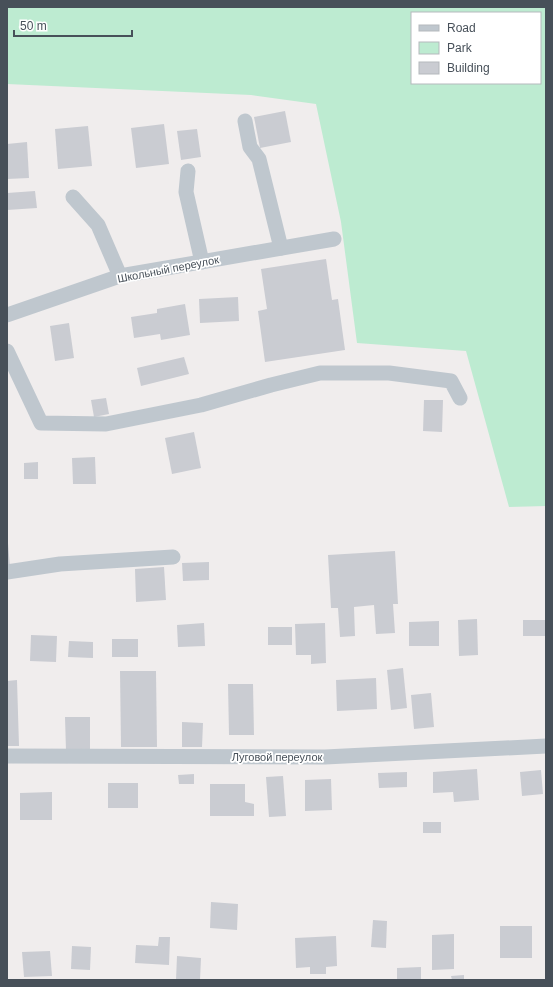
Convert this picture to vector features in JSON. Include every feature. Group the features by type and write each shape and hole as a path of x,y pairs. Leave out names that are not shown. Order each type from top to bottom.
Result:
{"street":[{"path":"245,121 250,147 260,159 281,248"},
{"path":"188,171 186,192 202,262"},
{"path":"73,197 98,225 120,276"},
{"name":"Школьный переулок","path":"7,316 120,276 334,239"},
{"path":"7,351 41,422 106,424 201,405 271,384 320,373 389,373 451,381 460,398"},
{"path":"7,572 60,564 173,557"},
{"name":"Луговой переулок","path":"7,756 325,757 546,746"}],"green space":[{"path":"7,7 546,7 546,506 509,507 466,351 357,343 341,222 316,104 251,95 7,84"}],"building":[{"path":"285,111 291,142 260,148 254,117"},
{"path":"164,124 169,164 136,168 131,128"},
{"path":"88,126 92,166 58,169 55,129"},
{"path":"197,129 201,157 181,160 177,131"},
{"path":"27,142 29,178 7,179 7,144"},
{"path":"35,191 37,208 7,210 7,193"},
{"path":"326,259 332,300 338,299 345,350 265,362 258,311 267,309 261,269"},
{"path":"238,297 239,321 200,323 199,299"},
{"path":"185,304 190,335 161,340 160,334 134,338 131,317 157,313 157,309"},
{"path":"69,323 74,358 55,361 50,326"},
{"path":"184,357 189,374 141,386 137,368"},
{"path":"106,398 109,414 94,417 91,400"},
{"path":"424,400 443,400 442,432 423,431"},
{"path":"194,432 201,468 172,474 165,438"},
{"path":"95,457 96,484 73,484 72,458"},
{"path":"38,462 38,479 24,479 24,463"},
{"path":"7,531 10,567 7,567"},
{"path":"395,551 398,604 393,604 395,633 376,634 374,605 354,607 355,636 340,637 338,608 331,608 328,555"},
{"path":"209,562 209,580 183,581 182,563"},
{"path":"164,567 166,600 136,602 135,569"},
{"path":"477,619 478,655 459,656 458,620"},
{"path":"523,620 546,620 546,636 523,636"},
{"path":"439,621 439,646 409,646 409,622"},
{"path":"204,623 205,646 178,647 177,625"},
{"path":"325,623 326,663 311,664 311,655 296,655 295,624"},
{"path":"268,627 292,627 292,645 268,645"},
{"path":"31,635 57,636 56,662 30,661"},
{"path":"112,639 138,639 138,657 112,657"},
{"path":"69,641 93,642 93,658 68,657"},
{"path":"403,668 407,708 391,710 387,670"},
{"path":"120,671 156,671 157,747 121,747"},
{"path":"376,678 377,709 337,711 336,680"},
{"path":"17,680 19,746 7,746 7,681"},
{"path":"228,684 253,684 254,735 229,735"},
{"path":"431,693 434,727 414,729 411,695"},
{"path":"65,717 90,717 90,751 66,751"},
{"path":"182,722 203,723 202,747 182,747"},
{"path":"477,769 479,800 454,802 453,792 433,793 433,772"},
{"path":"541,770 543,794 522,796 520,772"},
{"path":"407,772 407,787 379,788 378,773"},
{"path":"194,774 194,784 179,784 178,775"},
{"path":"283,776 286,816 269,817 266,777"},
{"path":"331,779 332,810 305,811 305,780"},
{"path":"108,783 138,783 138,808 108,808"},
{"path":"210,784 245,784 245,802 254,804 254,816 210,816"},
{"path":"52,792 52,820 20,820 20,793"},
{"path":"423,822 441,822 441,833 423,833"},
{"path":"211,902 238,904 237,930 210,928"},
{"path":"373,920 387,921 386,948 371,947"},
{"path":"500,926 532,926 532,958 500,958"},
{"path":"454,934 454,969 432,970 432,935"},
{"path":"336,936 337,966 326,967 326,974 310,974 310,967 296,968 295,938"},
{"path":"159,937 170,937 169,965 135,963 136,945 158,946"},
{"path":"72,946 91,947 90,970 71,969"},
{"path":"50,951 52,976 24,977 22,952"},
{"path":"177,956 201,958 200,980 176,980"},
{"path":"421,967 421,980 397,980 397,968"},
{"path":"464,975 464,980 452,980 451,976"}]}
